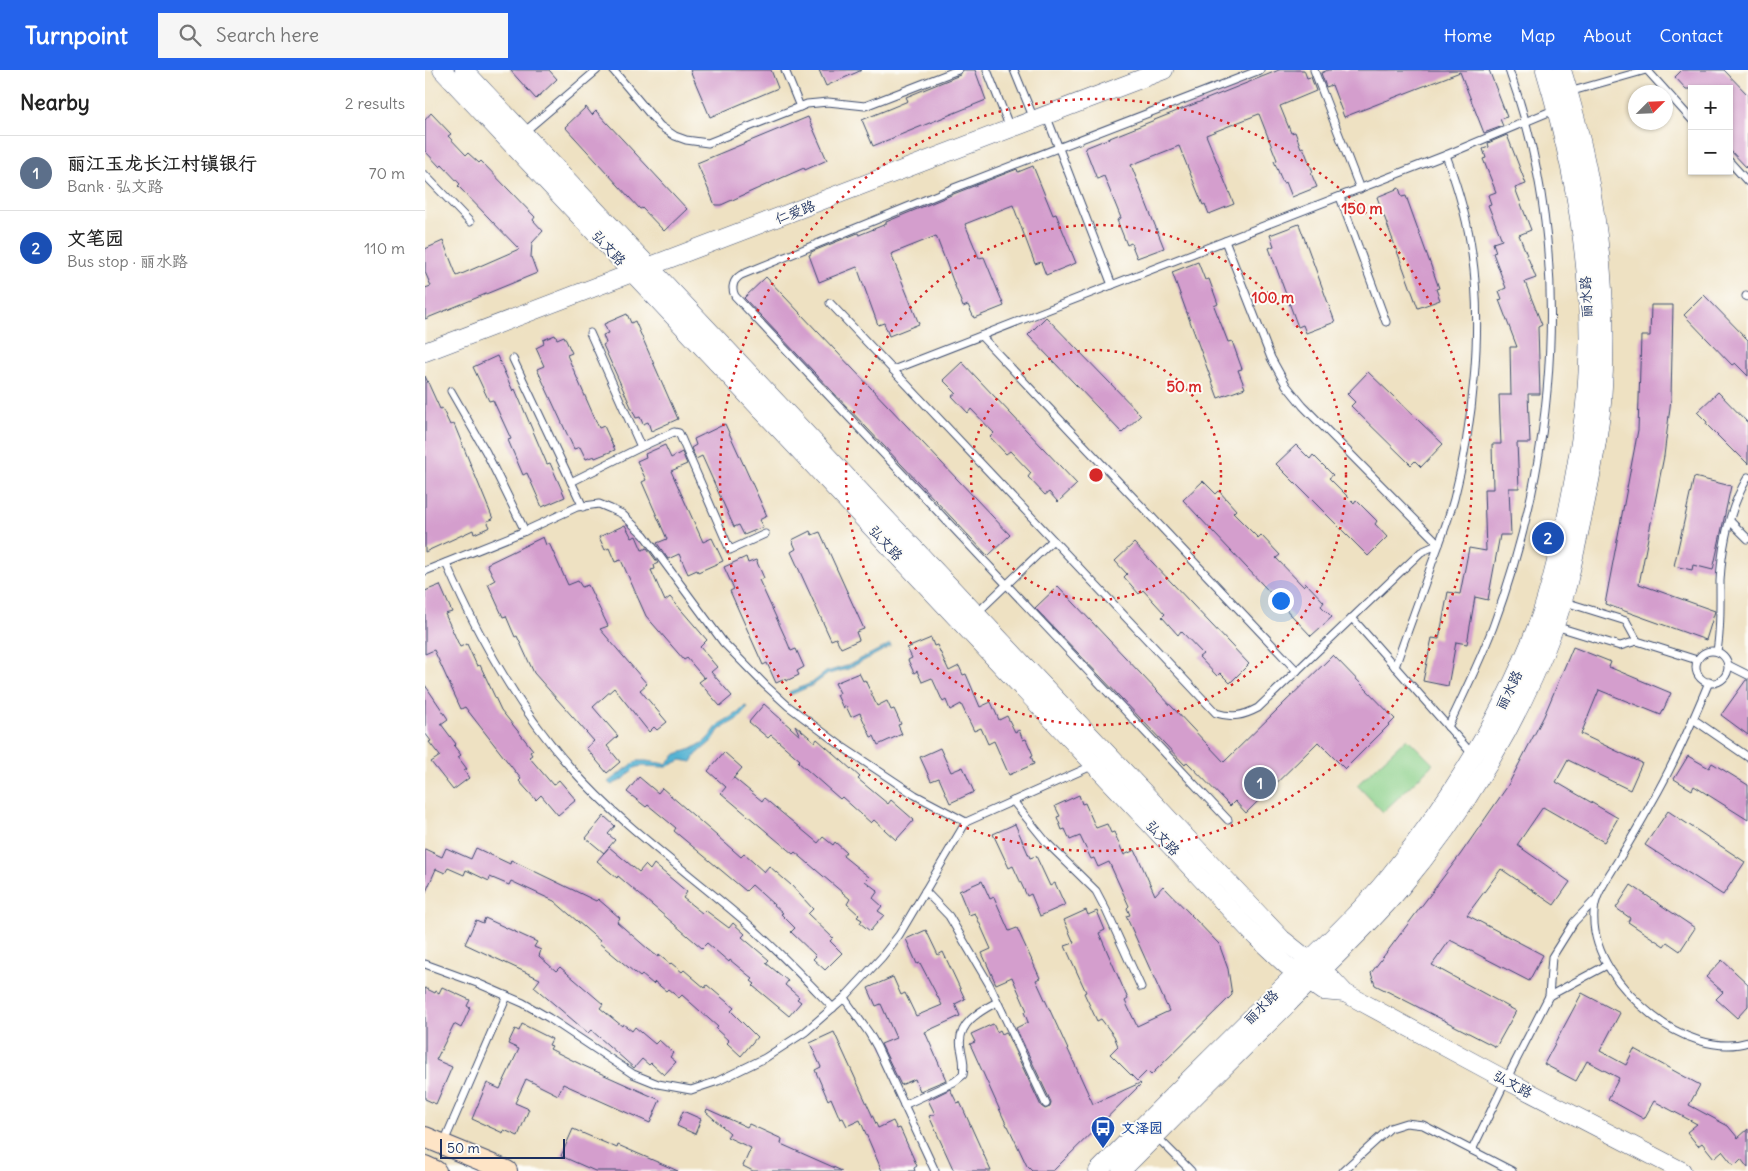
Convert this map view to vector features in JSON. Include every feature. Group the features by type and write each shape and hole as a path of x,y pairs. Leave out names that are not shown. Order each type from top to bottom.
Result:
{"main road":[{"path":"434,1140 507,1171"},
{"path":"425,1166 436,1171"}],"street":[{"name":"弘文路","path":"441,70 641,270 975,614 1309,972"},
{"name":"弘文路","path":"464,70 523,133 641,270 1095,765 1256,937 1309,972 1331,978 1345,993 1505,1080 1682,1171"},
{"name":"仁爱路","path":"425,352 1164,70"},
{"name":"丽水路","path":"1121,1171 1309,972 1388,878 1437,813 1474,756 1502,705 1540,620 1561,543 1586,403 1588,321 1580,222 1572,178 1545,70"},
{"name":"丽水路","path":"1098,1171 1309,972 1379,912 1400,888 1455,816 1494,754 1537,670 1555,626 1582,523 1595,456 1602,405 1604,358 1603,293 1596,220 1588,175 1562,70"}],"lane":[{"path":"523,133 597,70"},
{"path":"613,70 661,126 675,136 697,143 708,143 807,104 828,102 865,106 958,70"},
{"path":"785,70 800,107"},
{"path":"987,70 1010,129"},
{"path":"1014,70 1059,148 1113,285"},
{"path":"1228,820 735,296 733,285 741,275 954,188 1260,70"},
{"path":"1314,70 1360,189"},
{"path":"1448,727 1476,668 1507,586 1530,500 1545,413 1551,331 1549,256 1539,180 1525,122 1509,70"},
{"path":"1568,92 1646,70 1688,116"},
{"path":"893,370 1446,156 1556,109"},
{"path":"1395,667 1454,500 1462,461 1472,386 1477,314 1472,254 1457,186 1446,156"},
{"path":"1733,165 1748,182"},
{"path":"425,175 470,222"},
{"path":"1340,197 1386,322"},
{"path":"1225,241 1271,358 1286,386 1303,406 1439,544"},
{"path":"830,303 1216,713 1238,716 1258,708 1421,552 1439,544"},
{"path":"590,333 641,447"},
{"path":"981,336 1297,671"},
{"path":"513,359 583,507"},
{"path":"451,391 494,466 525,531"},
{"path":"571,482 674,432 679,433 731,550 765,534"},
{"path":"1717,651 1722,560 1729,521 1736,501 1748,477"},
{"path":"425,571 525,531 577,507 599,504 622,514 644,535 723,642 788,706 915,795 966,822"},
{"path":"1729,521 1748,539"},
{"path":"975,614 1053,540"},
{"path":"446,563 477,630 507,682 531,718 571,769 617,815 773,946 833,1008"},
{"path":"1562,601 1625,621 1637,641"},
{"path":"1352,618 1474,756"},
{"path":"1555,626 1620,646 1637,641 1697,660"},
{"path":"1717,651 1726,659 1727,671 1721,680 1715,682 1703,680 1698,675 1696,669 1697,660 1704,652 1717,651"},
{"path":"1728,665 1748,675"},
{"path":"1472,1150 1505,1080 1549,996 1552,957 1574,922 1595,900 1653,802 1709,682"},
{"path":"1693,719 1748,758"},
{"path":"425,964 507,996 549,1018 633,1074 658,1084 691,1090 718,1081 765,1058 805,1032 844,998 864,978 899,935 966,822 1095,765"},
{"path":"1013,801 1047,843 1096,891 1141,987"},
{"path":"925,892 949,916 989,984 1046,1104"},
{"path":"1595,900 1594,926 1601,953 1607,965 1627,993 1641,1007 1670,1028 1692,1037 1714,1044 1733,1045 1748,1042"},
{"path":"1549,996 1607,965"},
{"path":"434,1140 507,996"},
{"path":"844,998 869,1033 935,1171"},
{"path":"904,1105 954,1082 963,1075 965,1061 960,1046 962,1030 969,1020 997,1002"},
{"path":"1343,1171 1390,1128 1406,1123 1423,1125 1513,1171"},
{"path":"1156,1136 1191,1171"}],"green space":[{"path":"1407,738 1433,764 1383,812 1357,785"}],"water":[{"path":"890,644 891,646 848,669 828,674 813,685 790,695 789,692 812,683 826,672 847,666"},
{"path":"745,706 748,707 739,718 719,730 713,740 696,755 692,762 681,760 666,767 641,766 635,768 624,779 611,785 608,782 637,761 666,764 676,754 692,749 704,742 719,724 738,713"}],"building":[{"path":"510,70 549,70 557,79 536,99"},
{"path":"690,70 771,70 778,88 710,117"},
{"path":"819,70 862,70 826,86"},
{"path":"963,70 975,70 986,100 873,146 862,120 908,101 906,97 960,75"},
{"path":"1279,70 1304,70 1307,78 1311,77 1316,91 1280,106 1291,133 1295,132 1301,148 1303,147 1317,187 1292,197 1286,182 1283,183 1274,161 1277,160 1259,114 1206,135 1234,204 1209,214 1205,204 1203,205 1179,146 1131,165 1164,248 1137,258 1131,243 1127,245 1117,220 1121,218 1104,176 1097,179 1085,148"},
{"path":"1328,70 1489,70 1507,117 1500,119 1503,126 1484,133 1460,72 1344,117 1332,85 1326,87 1321,73"},
{"path":"1682,70 1724,70 1748,95 1748,169 1733,153 1733,85 1688,85 1688,89 1686,89 1675,77"},
{"path":"586,107 592,115 596,111 687,209 664,231 642,208 640,209 565,127"},
{"path":"431,113 451,134 448,136 466,155 468,153 479,163 481,161 535,217 533,220 543,231 532,243 531,257 537,273 425,319 425,288 431,286 425,272 425,249 443,241 457,276 519,249 458,186 460,184 442,165 440,167 425,151 425,120"},
{"path":"808,117 827,160 805,170 804,168 721,205 715,205 697,163"},
{"path":"1507,135 1526,184 1515,188 1531,230 1519,235 1536,278 1525,282 1542,325 1538,327 1540,394 1528,394 1530,443 1517,443 1519,488 1509,488 1511,535 1500,535 1488,600 1475,597 1467,644 1456,642 1448,686 1423,681 1432,638 1439,639 1448,592 1460,594 1469,548 1486,551 1484,489 1493,489 1492,444 1501,444 1499,395 1511,395 1510,347 1517,347 1499,300 1502,299 1499,291 1506,288 1493,253 1496,252 1493,243 1502,240 1488,205 1491,204 1488,195 1496,192 1483,159 1486,158 1483,149 1489,147 1488,143"},
{"path":"1033,166 1053,215 1056,214 1076,263 1046,275 1041,262 1035,264 1013,205 965,224 979,258 984,257 1004,306 974,318 968,305 963,307 936,236 891,254 919,324 889,336 884,323 878,325 857,267 819,282 809,255 811,252 858,233 859,235 886,224 886,222 1017,169 1018,172"},
{"path":"1399,188 1402,197 1406,196 1439,288 1436,289 1440,300 1418,308 1377,197"},
{"path":"1299,224 1335,322 1306,333 1303,325 1298,327 1269,248 1274,246 1270,235"},
{"path":"1198,262 1205,280 1209,279 1218,304 1214,306 1228,342 1232,341 1242,369 1238,370 1245,388 1218,398 1172,272"},
{"path":"766,277 1010,535 988,556 744,298"},
{"path":"1704,295 1748,340 1748,376 1735,363 1732,365 1684,315"},
{"path":"1651,305 1673,305 1671,399 1664,456 1639,584 1715,611 1706,640 1605,604 1638,430 1641,336 1650,336"},
{"path":"627,314 631,323 635,321 678,419 651,431 648,422 643,424 640,417 636,418 603,345 606,343 603,335 608,333 604,324"},
{"path":"1046,317 1141,415 1122,433 1028,335"},
{"path":"555,335 557,339 564,336 572,353 567,355 599,428 604,426 615,450 595,458 594,456 586,459 580,447 574,449 537,369 544,366 536,348 544,344 543,340"},
{"path":"497,356 513,391 515,389 547,464 550,463 565,497 542,507 527,473 523,475 508,440 511,439 493,400 489,401 473,367"},
{"path":"962,362 1077,484 1058,502 1049,492 1045,495 1028,477 1031,473 1010,451 1006,454 990,437 994,433 971,409 968,413 952,396 956,393 943,380"},
{"path":"1368,372 1443,444 1421,467 1415,461 1411,465 1351,406 1355,402 1347,394"},
{"path":"425,376 440,409 442,408 450,425 454,424 493,519 487,521 490,527 474,534 473,530 425,552"},
{"path":"1718,392 1748,423 1748,464 1706,424 1707,422 1697,412"},
{"path":"725,424 767,516 759,520 763,527 744,535 739,525 734,527 702,456 696,459 691,448 696,445 694,439"},
{"path":"665,445 671,458 682,452 687,464 671,471 703,542 712,538 723,561 698,572 697,570 688,574 679,554 668,559 657,543 667,539 642,482 646,480 637,461 646,457 645,454"},
{"path":"1296,445 1310,459 1313,455 1333,475 1329,478 1354,503 1356,500 1377,521 1375,524 1387,537 1368,556 1276,464"},
{"path":"1694,477 1731,486 1713,570 1693,565 1692,570 1674,566"},
{"path":"1203,481 1216,494 1219,491 1236,510 1233,513 1258,538 1261,535 1280,555 1276,558 1303,586 1306,583 1324,602 1321,606 1332,617 1311,636 1183,500"},
{"path":"625,525 632,538 636,536 642,550 647,548 658,563 654,565 655,569 651,570 665,601 670,597 707,640 700,647 717,667 711,672 732,696 720,706 699,682 706,677 704,678 687,658 684,660 646,616 621,560 615,562 609,548 605,550 599,537"},
{"path":"810,531 812,535 820,532 864,629 856,632 859,640 841,648 836,638 831,640 791,552 796,549 792,540"},
{"path":"543,537 546,545 549,543 568,585 578,581 582,587 588,585 608,626 600,629 647,684 640,690 667,722 657,730 654,727 649,732 614,688 593,707 618,736 607,746 620,762 607,773 586,748 594,741 534,673 517,636 515,637 506,616 503,617 488,584 495,580 487,564"},
{"path":"1134,543 1249,664 1230,683 1220,673 1217,676 1199,657 1203,654 1181,631 1178,635 1162,617 1165,614 1143,590 1139,594 1124,577 1127,574 1115,561"},
{"path":"746,557 748,563 756,560 764,578 759,580 791,651 796,649 804,667 797,671 799,675 786,681 785,679 776,683 767,663 763,665 730,591 734,589 724,567"},
{"path":"440,585 452,612 445,614 460,647 467,644 477,666 480,665 501,710 533,750 530,752 532,755 529,757 553,785 559,780 576,800 558,815 541,795 536,800 519,781 521,779 465,707 461,709 434,650 425,654 425,591"},
{"path":"1058,586 1224,762 1333,655 1395,719 1345,769 1318,742 1246,813 1235,801 1230,806 1187,762 1185,765 1035,608"},
{"path":"931,638 934,646 937,645 949,671 959,666 963,675 966,674 980,707 991,702 999,720 1007,716 1015,732 1019,730 1023,740 1026,739 1033,755 1031,756 1034,764 1009,775 994,741 988,744 981,728 974,731 961,704 950,710 946,700 943,702 932,678 922,682 917,671 914,673 908,660 912,658 907,648"},
{"path":"1573,647 1611,662 1609,667 1671,693 1661,715 1599,690 1581,734 1642,763 1630,790 1568,760 1556,782 1618,818 1604,842 1543,807 1517,845 1570,882 1554,905 1501,869 1467,915 1543,955 1529,981 1450,940 1432,965 1516,1011 1496,1047 1375,985 1371,973 1460,855 1507,787 1544,716"},
{"path":"859,673 863,681 865,680 877,706 887,701 891,710 894,709 901,724 898,725 902,734 878,745 874,736 871,737 860,713 851,717 846,706 843,708 837,695 840,693 835,683"},
{"path":"1746,680 1748,680 1748,735 1721,715"},
{"path":"425,685 448,719 441,724 456,744 454,746 461,755 458,757 467,769 464,771 469,778 453,790 431,762 440,756 429,742 431,741 425,733"},
{"path":"764,704 800,736 795,725 815,742 817,739 860,777 858,779 888,804 891,800 914,820 896,840 874,820 871,823 842,797 840,799 771,735 768,738 749,722"},
{"path":"940,748 951,772 963,767 974,792 950,803 939,778 931,781 920,757"},
{"path":"724,752 742,768 731,781 734,778 762,801 764,798 818,843 823,837 833,845 835,842 846,852 843,856 869,877 865,881 878,891 873,898 882,906 878,911 884,915 870,931 860,923 862,920 857,917 859,915 847,904 850,899 721,793 726,787 708,771"},
{"path":"1688,756 1709,768 1712,763 1748,785 1748,820 1694,786 1692,790 1674,779"},
{"path":"639,777 658,793 662,788 741,857 744,854 764,872 769,866 791,885 813,909 808,914 833,938 830,941 842,953 825,970 813,959 816,956 791,932 795,928 781,914 783,913 752,885 746,891 674,831 676,828 648,805 646,807 627,792"},
{"path":"1079,795 1082,804 1085,803 1096,828 1107,824 1111,833 1114,832 1124,855 1135,850 1155,895 1163,886 1219,944 1228,969 1232,995 1151,1075 1147,1071 1137,1081 1110,1054 1118,1046 1114,1036 1101,1019 1097,1021 1084,993 1086,992 1065,946 1074,943 1064,920 1086,910 1088,915 1097,911 1105,930 1099,933 1128,999 1125,1001 1137,1026 1169,1011 1126,916 1130,915 1127,908 1129,906 1109,862 1098,867 1094,858 1091,859 1080,836 1070,840 1065,829 1062,830 1057,817 1060,816 1055,806"},
{"path":"1668,811 1745,862 1723,895 1645,845"},
{"path":"604,816 615,826 608,834 615,840 604,853 586,838"},
{"path":"1015,824 1030,858 1036,856 1050,886 1055,883 1065,905 1040,916 1031,894 1027,896 1013,866 1009,868 993,834"},
{"path":"609,847 639,872 645,865 650,870 654,864 687,892 683,898 702,913 705,910 729,928 733,923 745,934 742,937 769,960 766,963 788,981 785,985 799,997 797,999 801,1002 789,1016 753,986 755,984 751,981 753,979 730,960 729,962 707,943 702,948 618,876 617,878 597,861"},
{"path":"446,848 471,859 476,848 510,864 511,860 596,901 598,899 620,918 617,922 648,949 682,972 684,970 705,988 707,985 734,1008 731,1011 757,1037 741,1056 727,1043 729,1041 716,1029 718,1027 682,995 679,998 655,982 653,984 642,975 640,977 599,943 600,941 554,901 511,881 509,885 490,877 489,881 466,870 464,875 448,868 445,873 436,869 425,894 425,849 442,857"},
{"path":"982,881 990,899 994,897 1009,931 1017,928 1040,978 1036,980 1093,1104 1141,1084 1053,1171 1032,1171 1027,1166 970,1044 975,1042 971,1034 993,1024 997,1032 1000,1030 1002,1034 1006,1032 1041,1106 1045,1109 1050,1107 1051,1102 1016,1028 1028,1022 1024,1012 1027,1011 1012,977 996,984 982,953 991,949 975,913 969,915 959,891"},
{"path":"1631,885 1695,928 1680,951 1667,942 1664,946 1628,922 1630,918 1616,908"},
{"path":"485,918 537,942 534,947 541,950 539,956 556,971 560,967 603,1004 600,1008 622,1026 623,1024 632,1031 635,1027 655,1044 659,1040 673,1053 670,1057 676,1062 664,1075 651,1063 649,1065 642,1059 634,1068 591,1030 588,1033 534,987 540,979 465,944 476,920 483,923"},
{"path":"926,930 938,955 943,952 965,999 955,1004 960,1016 925,1032 946,1080 920,1091 915,1079 901,1085 881,1044 896,1038 881,1004 876,1006 868,988 893,977 901,995 905,993 916,1016 942,1005 920,963 917,964 906,939"},
{"path":"1722,960 1748,984 1748,1006 1737,1018 1716,999 1723,992 1706,977"},
{"path":"442,987 470,1000 467,1006 470,1008 461,1028 454,1024 436,1060 452,1067 436,1104 425,1099 425,988 439,993"},
{"path":"1582,993 1620,1013 1600,1051 1626,1065 1634,1049 1700,1085 1689,1105 1728,1126 1738,1138 1748,1129 1748,1168 1741,1159 1734,1166 1722,1151 1714,1158 1702,1143 1698,1146 1687,1132 1697,1124 1654,1101 1644,1119 1608,1099 1619,1078 1587,1061 1576,1081 1544,1064"},
{"path":"522,1024 552,1039 549,1045 552,1046 550,1049 660,1100 650,1123 563,1084 558,1095 526,1079 515,1103 529,1109 518,1136 504,1130 503,1133 472,1119 487,1083 500,1089 519,1049 508,1044 515,1029 519,1031"},
{"path":"834,1032 878,1128 893,1121 897,1129 900,1128 917,1166 914,1168 915,1171 882,1171 860,1120 847,1126 843,1118 840,1119 831,1098 828,1100 815,1070 821,1067 810,1043"},
{"path":"950,1089 957,1103 960,1102 991,1171 954,1171 929,1116 935,1114 928,1100"},
{"path":"707,1109 747,1127 749,1124 782,1139 781,1144 842,1171 753,1171 743,1166 751,1148 727,1137 730,1133 706,1112"},
{"path":"683,1111 701,1119 695,1134 677,1126"},
{"path":"573,1129 617,1148 618,1145 678,1171 595,1171 561,1156"}],"place":[{"name":"文笔园","path":"1548,538"},
{"name":"丽江玉龙长江村镇银行","path":"1260,783"},
{"name":"文泽园","path":"1103,1149"}]}
